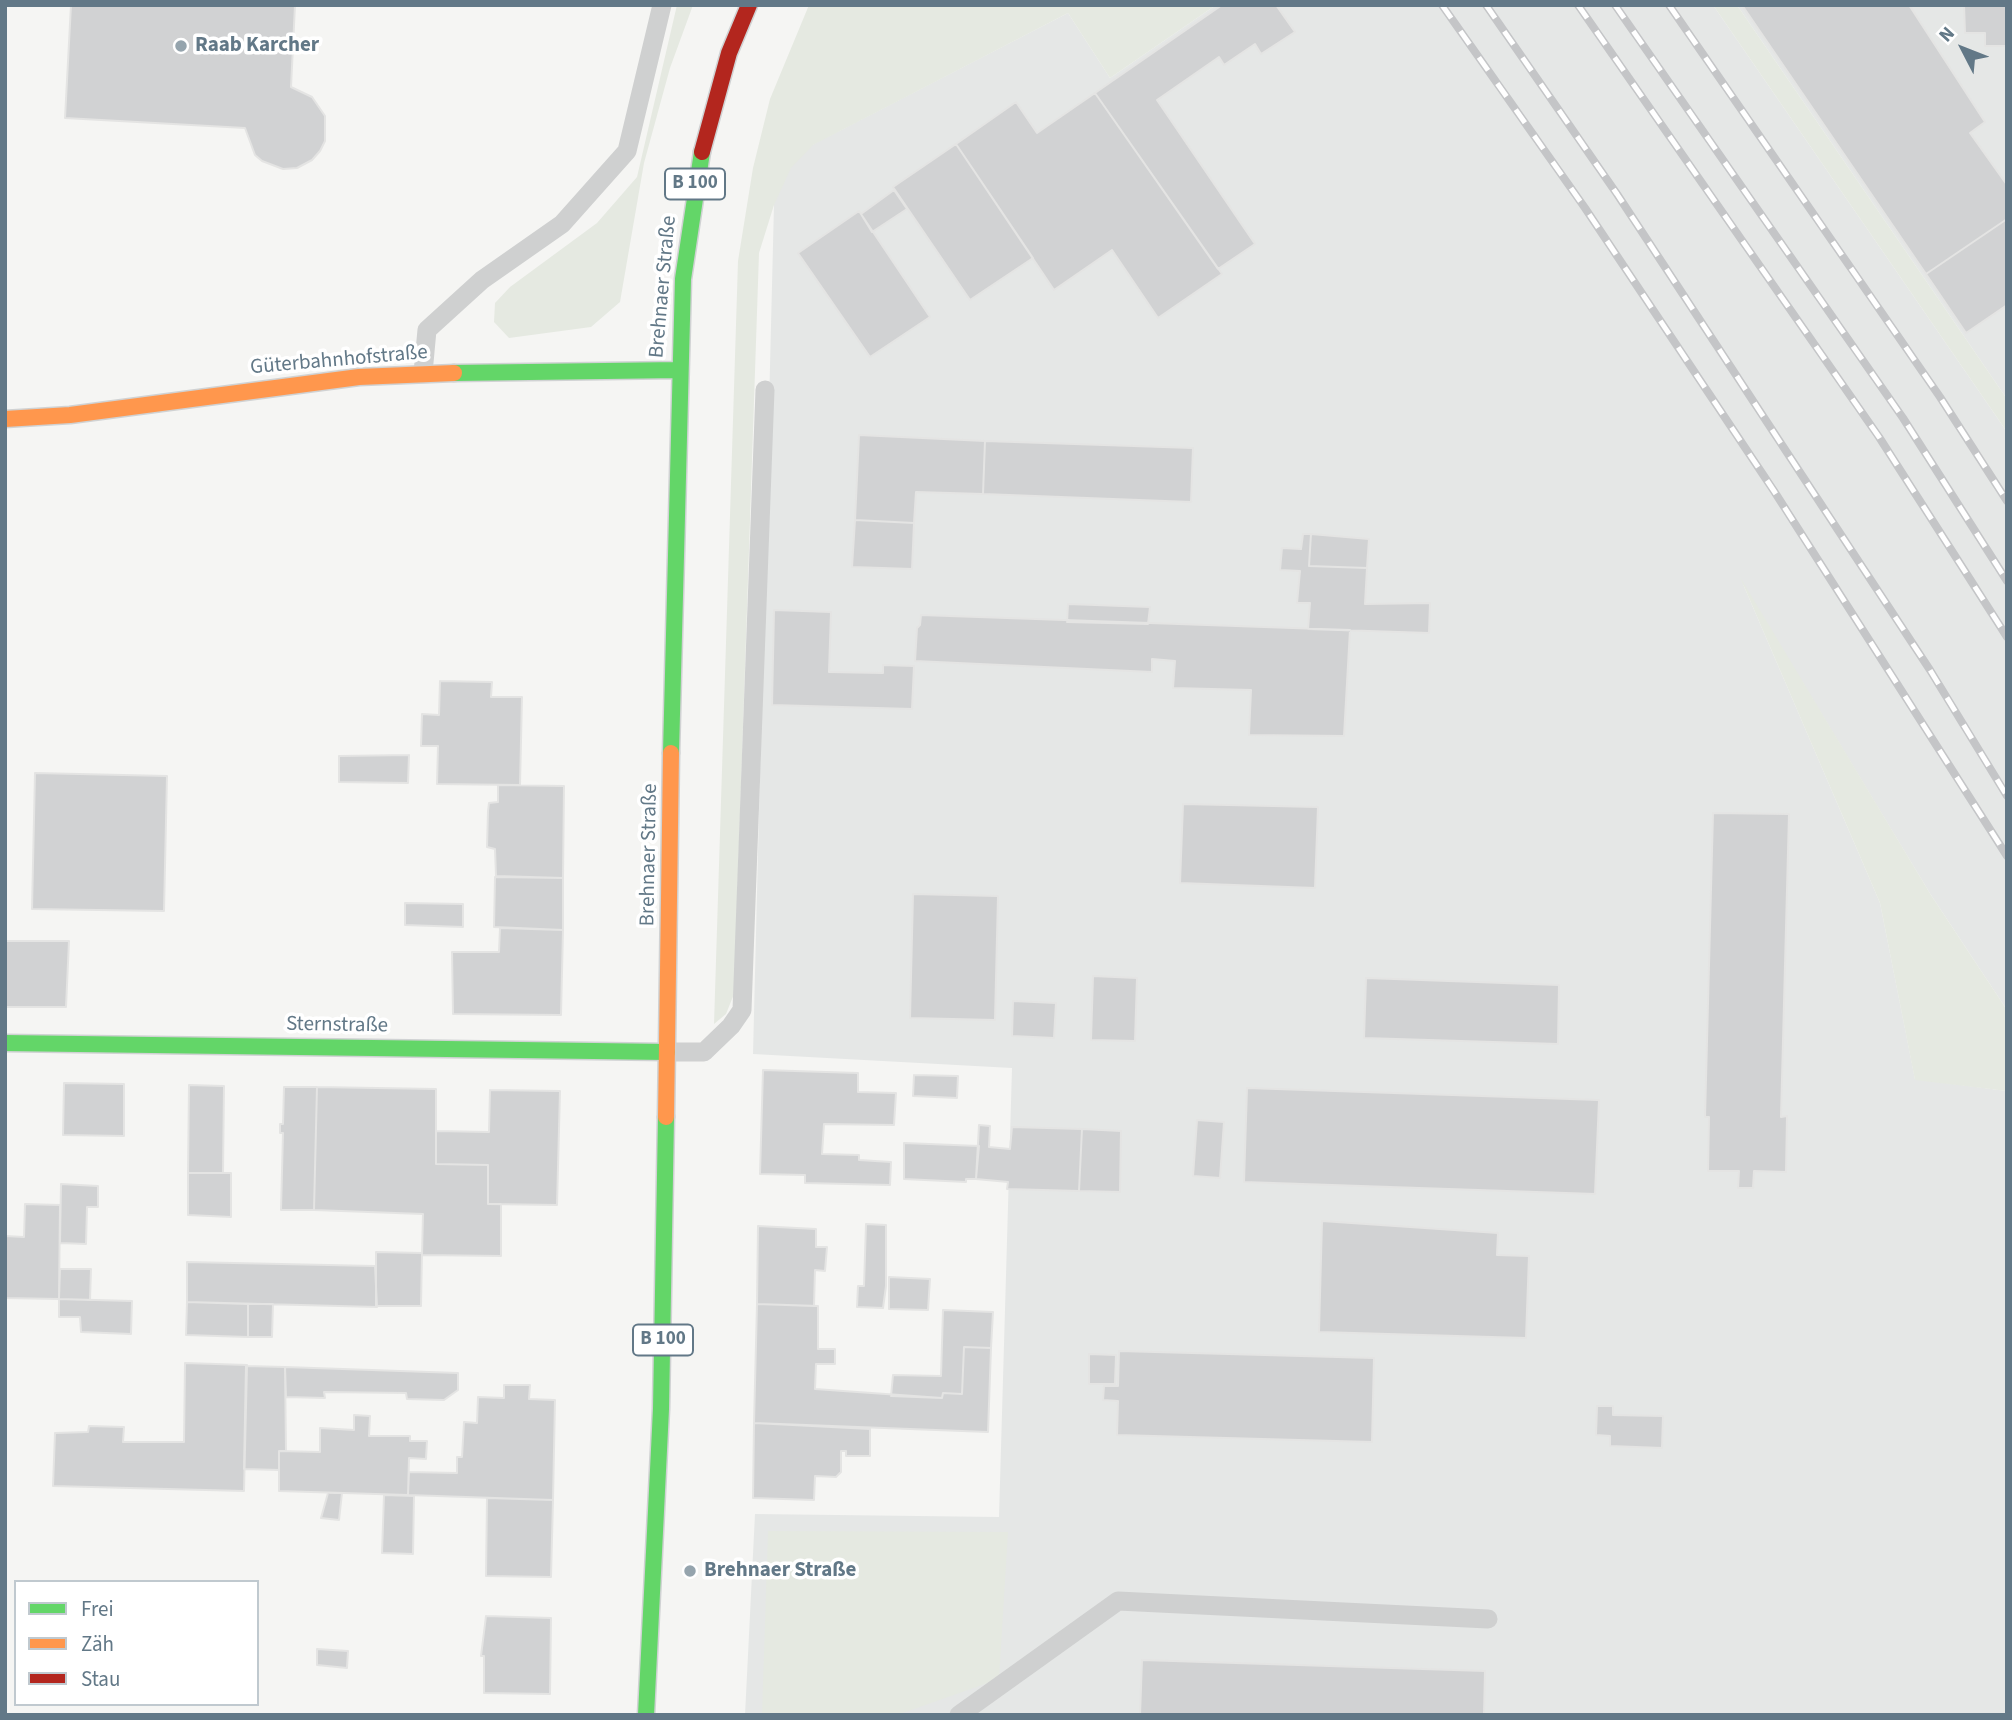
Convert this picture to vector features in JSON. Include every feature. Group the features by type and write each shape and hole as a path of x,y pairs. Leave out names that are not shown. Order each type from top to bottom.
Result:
{"main road":[{"name":"Brehnaer Straße","path":"646,1715 662,1409 679,370 683,279 695,185 725,64 749,5"},
{"name":"Güterbahnhofstraße","path":"5,419 70,415 359,377 423,373 679,370"},
{"name":"Sternstraße","path":"5,1043 667,1052"}],"lane":[{"path":"423,373 428,330 482,281 562,224 627,151 662,5"},
{"path":"667,1052 704,1052 731,1026 741,1010 765,390"},
{"path":"959,1715 1118,1601 1488,1619"}],"shaded area":[{"path":"677,5 693,5 670,68 644,163 620,302 591,327 509,338 494,322 495,303 510,287 597,223 637,177"},
{"path":"809,5 1216,5 1110,78 1068,13 813,145 791,168 774,205 759,253 734,994 726,1014 714,1024 738,261 753,168 770,99"},
{"path":"1216,5 1713,5 2007,432 2007,1010 1931,895 1743,584 1880,903 1915,1079 2007,1091 2007,1715 745,1715 755,1514 999,1517 1012,1068 753,1054 775,164 1068,13 1110,78"},
{"path":"1713,5 1737,5 2007,399 2007,432"},
{"path":"1737,5 2007,5 2007,399"},
{"path":"1740,577 1931,895 2007,1010 2007,1091 1915,1080 1880,903"},
{"path":"768,1531 1008,1532 999,1679 897,1715 762,1715"}],"building":[{"name":"Raab Karcher","path":"71,5 295,5 291,87 312,97 325,116 325,141 320,151 312,160 297,168 283,169 262,161 255,155 245,128 65,118"},
{"path":"1222,5 1276,5 1295,32 1261,54 1255,44 1224,65 1219,57 1157,100 1255,244 1218,269 1095,93"},
{"path":"1742,5 1909,5 1985,122 1970,133 2007,185 2007,219 1926,274"},
{"path":"1964,5 2007,5 2007,46 1985,46 1985,33 1965,33"},
{"path":"1095,93 1222,274 1158,318 1112,250 1054,290 956,144 1016,102 1037,133"},
{"path":"956,144 1033,258 970,300 893,187"},
{"path":"894,190 907,209 872,232 861,214"},
{"path":"859,211 930,317 870,357 798,253"},
{"path":"2007,219 2007,305 1966,333 1926,274"},
{"path":"859,435 985,441 983,494 916,492 914,523 855,520"},
{"path":"985,441 1193,448 1191,502 983,494"},
{"path":"855,520 914,523 912,569 852,567"},
{"path":"1303,534 1311,534 1309,566 1367,568 1365,604 1430,603 1429,633 1308,629 1310,603 1297,603 1300,571 1280,570 1282,548 1301,549"},
{"path":"1311,534 1369,539 1367,568 1309,566"},
{"path":"1068,604 1150,607 1148,624 1067,622"},
{"path":"774,610 831,612 829,672 883,673 883,665 914,666 912,709 772,705"},
{"path":"921,615 1350,630 1344,736 1249,735 1251,690 1173,688 1175,661 1152,659 1152,672 915,661 917,628"},
{"path":"440,681 492,682 491,697 522,697 520,785 437,784 438,746 421,746 422,714 439,715"},
{"path":"409,755 408,783 339,782 339,756"},
{"path":"35,773 167,776 164,911 32,909"},
{"path":"498,785 564,786 563,878 496,876 495,849 487,847 489,803 498,802"},
{"path":"1183,804 1318,807 1315,888 1180,883"},
{"path":"1713,813 1789,814 1781,1117 1787,1116 1786,1172 1754,1171 1753,1188 1738,1188 1739,1171 1708,1171 1709,1117 1705,1117"},
{"path":"495,877 563,878 563,930 494,927"},
{"path":"913,894 998,896 995,1020 910,1018"},
{"path":"405,903 463,904 463,927 405,925"},
{"path":"500,928 563,930 561,1015 453,1014 452,952 499,952"},
{"path":"5,941 69,941 66,1007 5,1007"},
{"path":"1093,976 1137,978 1135,1041 1091,1040"},
{"path":"1366,978 1559,985 1558,1044 1364,1038"},
{"path":"1013,1001 1056,1003 1054,1038 1012,1036"},
{"path":"763,1070 858,1073 858,1092 896,1093 894,1125 824,1124 822,1154 859,1155 859,1160 891,1162 890,1185 805,1183 805,1175 760,1174"},
{"path":"914,1075 958,1076 957,1098 913,1096"},
{"path":"64,1083 124,1084 124,1136 63,1135"},
{"path":"189,1085 224,1086 223,1173 188,1173"},
{"path":"284,1087 317,1087 314,1210 281,1210 283,1133 280,1133 280,1124 283,1124"},
{"path":"317,1087 436,1089 436,1164 488,1165 488,1204 501,1204 501,1256 422,1255 423,1214 314,1210"},
{"path":"1247,1088 1599,1100 1595,1194 1244,1182"},
{"path":"490,1090 560,1091 557,1205 488,1204 488,1165 436,1164 436,1131 489,1132"},
{"path":"1197,1120 1224,1122 1220,1178 1193,1176"},
{"path":"979,1125 990,1126 989,1147 1010,1149 1012,1127 1082,1129 1079,1191 1007,1189 1008,1182 976,1179"},
{"path":"1082,1129 1121,1131 1120,1192 1079,1191"},
{"path":"904,1143 979,1146 976,1179 966,1179 966,1182 904,1179"},
{"path":"188,1173 231,1173 231,1217 188,1215"},
{"path":"61,1184 98,1186 98,1207 87,1207 86,1244 60,1243"},
{"path":"25,1204 60,1205 59,1299 5,1298 5,1236 24,1237"},
{"path":"1322,1221 1498,1233 1497,1255 1529,1256 1526,1338 1319,1332"},
{"path":"866,1224 886,1225 886,1286 883,1308 857,1307 858,1286 864,1286"},
{"path":"758,1226 816,1229 816,1247 827,1247 825,1271 815,1270 814,1306 757,1304"},
{"path":"376,1252 422,1253 421,1306 376,1306"},
{"path":"187,1262 375,1266 377,1307 187,1302"},
{"path":"60,1269 91,1269 90,1300 59,1299"},
{"path":"889,1277 930,1279 928,1310 889,1309"},
{"path":"59,1299 132,1301 131,1334 81,1332 80,1317 59,1317"},
{"path":"187,1302 248,1304 248,1337 186,1335"},
{"path":"248,1304 273,1304 272,1337 248,1337"},
{"path":"757,1304 818,1306 818,1349 835,1349 835,1364 816,1364 815,1389 942,1398 943,1393 962,1394 964,1347 991,1348 988,1432 754,1423"},
{"path":"943,1310 993,1312 991,1348 964,1347 962,1394 943,1393 942,1398 891,1396 893,1375 941,1376"},
{"path":"1119,1351 1374,1358 1372,1442 1117,1435 1118,1401 1103,1400 1104,1386 1118,1386"},
{"path":"1089,1354 1116,1355 1115,1384 1089,1384"},
{"path":"185,1363 247,1365 244,1491 53,1486 55,1433 88,1432 89,1426 124,1427 123,1442 184,1442"},
{"path":"246,1366 285,1367 286,1451 279,1451 279,1470 244,1469"},
{"path":"285,1367 458,1373 458,1390 444,1400 407,1399 406,1393 324,1392 325,1398 286,1397"},
{"path":"504,1385 530,1385 529,1399 555,1400 553,1500 408,1495 409,1472 457,1473 457,1457 462,1457 464,1422 477,1423 478,1397 504,1398"},
{"path":"1597,1406 1613,1406 1613,1415 1663,1416 1662,1448 1610,1446 1610,1436 1596,1435"},
{"path":"354,1415 370,1416 369,1436 410,1436 410,1441 427,1441 426,1459 409,1458 408,1495 279,1491 279,1451 320,1452 320,1428 354,1430"},
{"path":"754,1423 870,1429 870,1456 846,1456 846,1451 841,1451 841,1472 836,1477 815,1476 814,1500 753,1498"},
{"path":"328,1493 342,1493 339,1520 321,1518"},
{"path":"384,1495 414,1496 413,1554 382,1553"},
{"path":"487,1498 553,1500 551,1577 486,1576"},
{"path":"486,1616 551,1618 550,1694 484,1693 484,1656 481,1656"},
{"path":"317,1649 348,1651 347,1668 317,1665"},
{"path":"1142,1660 1485,1671 1484,1715 1140,1715"}],"railway":[{"path":"1442,5 1585,208 1774,491 2007,856"},
{"path":"1486,5 1617,194 1930,670 2007,796"},
{"path":"1578,5 1879,437 2007,637"},
{"path":"1615,5 1903,418 2007,581"},
{"path":"1669,5 1940,397 2007,501"}],"traffic: fast":[{"path":"671,753 683,279 702,152"},
{"path":"454,373 679,370"},
{"path":"5,1043 667,1052"},
{"path":"646,1715 661,1409 666,1117"}],"traffic: slow":[{"path":"5,419 70,415 359,377 454,373"},
{"path":"666,1117 671,753"}],"traffic: jam":[{"path":"702,152 729,53 749,5"}],"place":[{"name":"Raab Karcher","path":"181,46"},
{"name":"Brehnaer Straße","path":"690,1571"}]}
